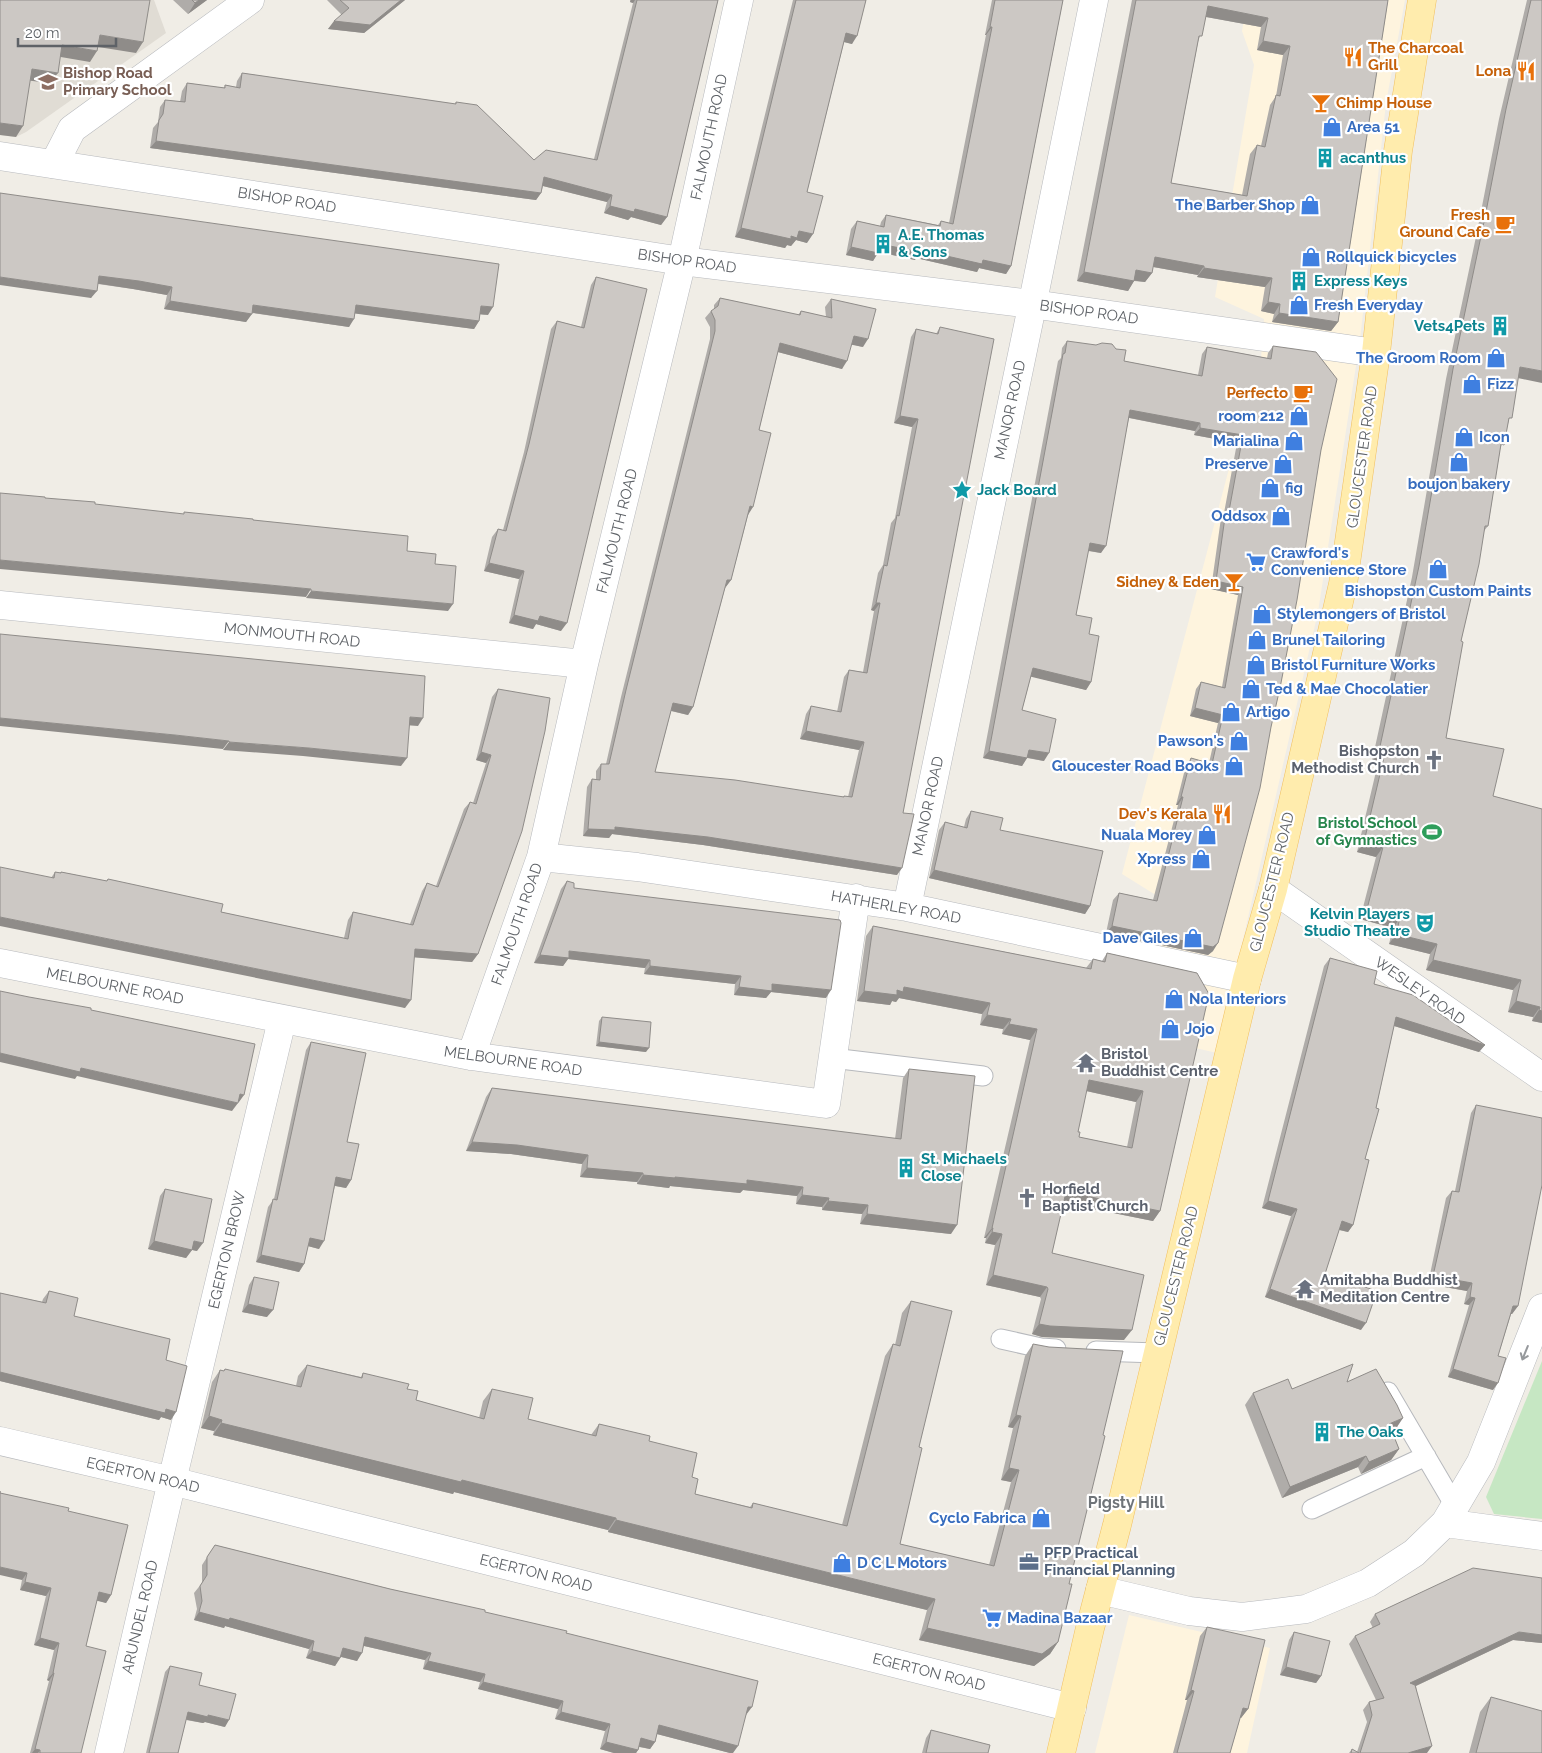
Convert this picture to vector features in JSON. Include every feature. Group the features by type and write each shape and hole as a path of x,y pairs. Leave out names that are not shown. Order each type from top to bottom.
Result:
{"main road":[{"name":"GLOUCESTER ROAD","path":"1061,1753 1247,979 1273,889 1344,584 1376,353 1398,151 1422,0"}],"street":[{"path":"54,164 72,129 250,0"},
{"name":"FALMOUTH ROAD","path":"471,1056 541,858 584,664 682,261 739,0"},
{"name":"MANOR ROAD","path":"907,907 1094,0"},
{"name":"BISHOP ROAD","path":"0,156 682,261 1032,304 1376,353"},
{"name":"MONMOUTH ROAD","path":"0,606 584,664"},
{"name":"HATHERLEY ROAD","path":"541,858 637,867 856,898 907,907 1247,979"},
{"name":"WESLEY ROAD","path":"1273,889 1542,1077"},
{"name":"MELBOURNE ROAD","path":"0,963 471,1056 826,1104 856,898"},
{"name":"EGERTON BROW","path":"172,1481 282,1020"},
{"path":"1100,1590 1189,1611 1242,1617 1306,1609 1368,1582 1414,1552 1450,1515 1481,1462 1541,1312"},
{"name":"EGERTON ROAD","path":"0,1441 172,1481 1072,1708"},
{"name":"ARUNDEL ROAD","path":"109,1753 172,1481"},
{"path":"1450,1515 1542,1536"}],"lane":[{"path":"832,1058 983,1076"},
{"path":"1001,1339 1041,1348 1157,1353"},
{"path":"1381,1380 1426,1456 1450,1515"},
{"path":"1312,1509 1426,1456"}],"shaded area":[{"name":"Bishop Road Primary School","path":"0,0 154,0 166,33 26,132 16,137 0,135"},
{"path":"1247,0 1405,0 1386,103 1360,340 1318,612 1217,1053 1143,1036 1157,970 1167,902 1122,874 1231,461 1255,440 1264,319 1215,297 1254,65 1242,31"},
{"path":"1129,1615 1270,1648 1247,1753 1095,1753"}],"green space":[{"path":"1542,1361 1542,1519 1494,1514 1486,1497"}],"building":[{"name":"Bishop Road Primary School","path":"0,0 150,0 143,42 100,35 97,51 62,45 58,73 32,69 23,126 0,123"},
{"path":"340,0 401,0 370,25 334,21 349,8"},
{"path":"637,0 718,0 667,217 635,209 634,212 610,206 612,195 544,177 541,193 156,141 159,120 163,114 165,100 185,102 187,83 225,88 225,85 240,88 242,73 456,104 456,102 477,105 534,160 546,150 597,160"},
{"path":"796,0 866,0 857,36 846,33 807,192 823,196 813,234 799,231 797,238 791,236 791,239 741,228"},
{"path":"995,0 1063,0 1011,266 983,260 982,264 920,250 920,252 880,244 878,253 851,247 857,221 884,227 886,215 940,226 941,221 953,224 992,27 990,27"},
{"path":"1136,0 1388,0 1338,322 1279,313 1280,304 1268,302 1272,278 1204,268 1204,266 1155,257 1152,273 1136,270 1134,281 1084,272","holes":["1208,6 1268,18 1263,41 1290,46 1280,96 1276,95 1265,147 1257,145 1247,196 1171,183 1199,36 1202,36"]},
{"path":"1531,0 1542,0 1542,371 1520,367 1512,418 1509,418 1504,445 1501,444 1488,526 1485,526 1479,564 1461,641 1463,642 1446,738 1504,749 1493,796 1542,809 1542,1011 1539,1010 1540,1007 1516,1001 1521,980 1433,960 1437,944 1396,934 1400,918 1367,909 1383,847 1364,842 1385,753 1379,751 1419,566 1453,369 1506,109"},
{"path":"0,193 499,264 493,307 481,306 479,321 356,305 354,319 253,305 252,314 170,301 172,287 139,281 99,276 97,291 0,277"},
{"path":"596,277 647,289 567,623 540,616 538,621 514,615 524,571 489,563 498,529 506,531 529,444 557,321 584,328"},
{"path":"720,298 800,315 801,311 832,318 831,299 876,309 868,339 854,336 847,361 780,343 759,430 771,433 753,507 750,506 731,580 727,580 693,707 673,703 655,772 735,780 852,797 864,742 806,731 811,706 841,712 849,670 867,673 880,603 876,603 884,565 887,566 897,515 899,516 918,419 900,416 916,329 938,334 940,327 994,339 903,813 914,814 902,868 708,837 615,827 615,830 588,829 592,779 600,780 601,764 609,764 715,331 715,320 711,311 718,306"},
{"path":"1067,341 1096,345 1102,343 1112,344 1116,349 1126,350 1124,361 1202,376 1207,347 1271,359 1273,346 1316,352 1337,379 1321,450 1297,600 1260,788 1218,943 1213,947 1112,926 1119,893 1157,901 1191,758 1212,764 1223,715 1195,708 1201,682 1225,688 1243,587 1216,581 1226,510 1229,511 1243,435 1200,428 1200,423 1130,410 1106,546 1090,543 1076,615 1092,618 1089,634 1099,636 1091,682 1033,668 1022,710 1056,719 1049,753 1029,750 1027,758 989,751"},
{"path":"0,493 95,502 95,504 184,514 184,512 408,536 407,551 436,554 435,564 456,566 453,604 0,560"},
{"path":"0,634 425,676 423,718 410,717 407,758 0,718"},
{"path":"498,689 550,698 545,731 522,831 478,954 415,949 411,1000 0,917 0,867 54,878 55,872 61,872 107,881 108,879 223,904 221,912 348,939 353,912 413,925 427,883 438,887 470,802 476,804 491,755 481,752"},
{"path":"971,811 1003,818 1000,830 1103,851 1090,906 934,870 945,822 967,828"},
{"path":"567,881 574,883 574,888 840,920 831,990 772,984 772,991 739,987 741,976 650,966 650,960 569,951 569,958 540,955"},
{"path":"873,926 1091,969 1093,959 1105,962 1107,953 1197,973 1209,994 1160,1211 1066,1192 1052,1253 1144,1275 1132,1330 1039,1324 1047,1287 993,1275 1002,1234 992,1232 992,1228 1037,1029 1009,1024 1011,1019 987,1015 990,1003 904,987 903,992 897,990 897,995 864,991","holes":["1089,1080 1143,1091 1132,1148 1079,1137 1080,1132 1078,1132"]},
{"path":"1330,958 1377,971 1374,984 1413,995 1485,1045 1396,1017 1376,1108 1379,1109 1365,1159 1369,1160 1353,1225 1342,1221 1325,1274 1377,1291 1366,1323 1270,1289 1297,1209 1268,1201"},
{"path":"0,991 91,1008 91,1010 255,1044 244,1095 240,1094 238,1103 81,1068 80,1072 0,1053"},
{"path":"602,1017 651,1022 649,1048 599,1042"},
{"path":"311,1042 366,1053 347,1142 359,1144 351,1180 336,1177 324,1241 310,1238 304,1264 261,1255 273,1199 277,1200"},
{"path":"909,1069 975,1076 957,1225 867,1214 868,1205 828,1201 829,1198 802,1195 803,1187 747,1180 747,1184 675,1178 587,1168 588,1155 517,1145 472,1142 492,1088 901,1139"},
{"path":"1476,1105 1542,1118 1542,1185 1518,1306 1513,1306 1498,1356 1506,1358 1498,1383 1453,1369 1475,1298 1470,1297 1472,1283 1433,1276 1452,1191 1459,1192"},
{"path":"165,1189 212,1199 203,1243 194,1241 192,1250 154,1241"},
{"path":"254,1277 279,1282 273,1310 248,1304"},
{"path":"49,1291 78,1298 74,1316 170,1339 166,1360 187,1366 176,1412 166,1409 165,1413 0,1372 0,1293 46,1303"},
{"path":"911,1301 952,1311 919,1447 922,1448 900,1544 994,1566 1019,1470 1009,1468 1021,1416 1016,1415 1033,1344 1049,1347 1123,1351 1103,1435 1105,1436 1069,1584 1072,1584 1058,1642 1042,1654 927,1628 935,1599 462,1480 461,1482 221,1423 222,1420 209,1416 220,1370 224,1371 225,1369 301,1387 307,1365 362,1378 363,1373 409,1384 407,1389 418,1391 416,1400 484,1419 492,1389 533,1398 528,1419 596,1436 599,1424 650,1436 649,1441 697,1453 692,1477 698,1479 695,1494 752,1508 753,1503 847,1526 893,1344 900,1346"},
{"name":"The Oaks","path":"1353,1364 1347,1382 1376,1369 1397,1405 1403,1418 1389,1424 1399,1449 1369,1462 1366,1456 1290,1487 1253,1393 1288,1379 1292,1389"},
{"path":"0,1493 69,1508 68,1511 128,1525 111,1595 99,1592 86,1646 106,1651 81,1753 40,1753 40,1750 35,1749 54,1673 59,1643 40,1638 51,1588 25,1582 27,1573 0,1567"},
{"path":"215,1545 390,1589 485,1610 485,1612 567,1631 566,1633 758,1681 752,1707 748,1707 738,1746 659,1725 655,1742 641,1738 638,1750 606,1742 610,1724 561,1712 563,1701 483,1682 485,1674 428,1661 431,1653 365,1637 362,1653 343,1648 340,1658 312,1651 314,1641 230,1618 229,1620 199,1612 202,1601 200,1586 207,1575 207,1557"},
{"path":"1473,1568 1542,1578 1542,1635 1519,1632 1410,1683 1415,1685 1432,1746 1408,1753 1360,1753 1372,1715 1369,1702 1384,1698 1355,1636 1380,1624 1375,1614"},
{"path":"1207,1627 1265,1640 1248,1709 1243,1708 1230,1753 1177,1753 1194,1691 1191,1690"},
{"path":"1294,1632 1330,1641 1321,1676 1286,1667"},
{"path":"170,1666 202,1673 199,1685 236,1694 229,1720 188,1712 178,1753 149,1753"},
{"path":"1491,1697 1542,1711 1542,1753 1476,1753"},
{"path":"931,1730 990,1745 988,1753 926,1753"},
{"path":"1352,1749 1359,1753 1351,1753"}],"place":[{"name":"The Charcoal Grill","path":"1353,57"},
{"name":"Lona","path":"1526,71"},
{"name":"Bishop Road Primary School","path":"48,82"},
{"name":"Chimp House","path":"1321,103"},
{"name":"Area 51","path":"1332,127"},
{"name":"acanthus","path":"1325,158"},
{"name":"The Barber Shop","path":"1310,205"},
{"name":"Fresh Ground Cafe","path":"1505,224"},
{"name":"A.E. Thomas & Sons","path":"883,244"},
{"name":"Rollquick bicycles","path":"1311,257"},
{"name":"Express Keys","path":"1299,281"},
{"name":"Fresh Everyday","path":"1299,305"},
{"name":"Vets4Pets","path":"1500,326"},
{"name":"The Groom Room","path":"1496,358"},
{"name":"Fizz","path":"1472,384"},
{"name":"Perfecto","path":"1303,393"},
{"name":"room 212","path":"1299,416"},
{"name":"Icon","path":"1464,437"},
{"name":"Marialina","path":"1294,441"},
{"name":"boujon bakery","path":"1459,462"},
{"name":"Preserve","path":"1283,464"},
{"name":"fig","path":"1270,488"},
{"name":"Jack Board","path":"962,490"},
{"name":"Oddsox","path":"1281,516"},
{"name":"Crawford's Convenience Store","path":"1256,562"},
{"name":"Bishopston Custom Paints","path":"1438,569"},
{"name":"Sidney & Eden","path":"1234,582"},
{"name":"Stylemongers of Bristol","path":"1262,614"},
{"name":"Brunel Tailoring","path":"1257,640"},
{"name":"Bristol Furniture Works","path":"1256,665"},
{"name":"Ted & Mae Chocolatier","path":"1251,689"},
{"name":"Artigo","path":"1231,712"},
{"name":"Pawson's","path":"1239,741"},
{"name":"Bishopston Methodist Church","path":"1434,760"},
{"name":"Gloucester Road Books","path":"1234,766"},
{"name":"Dev's Kerala","path":"1222,814"},
{"name":"Bristol School of Gymnastics","path":"1432,832"},
{"name":"Nuala Morey","path":"1207,835"},
{"name":"Xpress","path":"1201,859"},
{"name":"Kelvin Players Studio Theatre","path":"1425,923"},
{"name":"Dave Giles","path":"1193,938"},
{"name":"Nola Interiors","path":"1174,999"},
{"name":"Jojo","path":"1170,1029"},
{"name":"Bristol Buddhist Centre","path":"1086,1063"},
{"name":"St. Michaels Close","path":"906,1168"},
{"name":"Horfield Baptist Church","path":"1027,1198"},
{"name":"Amitabha Buddhist Meditation Centre","path":"1305,1289"},
{"name":"The Oaks","path":"1322,1432"},
{"name":"Cyclo Fabrica","path":"1041,1518"},
{"name":"PFP Practical Financial Planning","path":"1029,1562"},
{"name":"D C L Motors","path":"842,1563"},
{"name":"Madina Bazaar","path":"992,1618"}],"district":[{"name":"Pigsty Hill","path":"1126,1502"}]}
